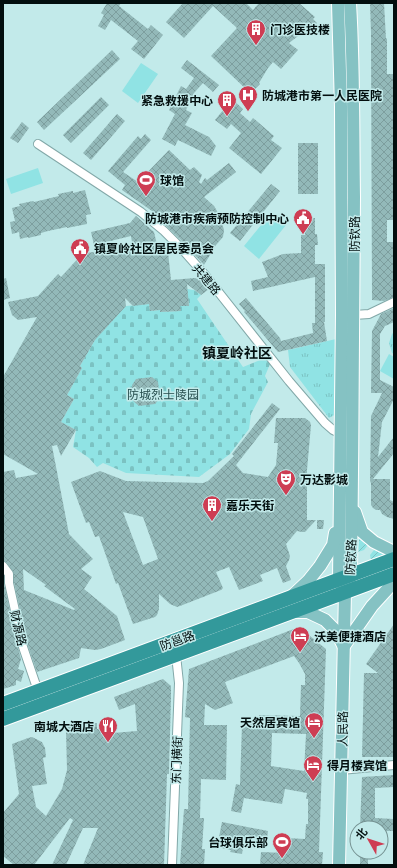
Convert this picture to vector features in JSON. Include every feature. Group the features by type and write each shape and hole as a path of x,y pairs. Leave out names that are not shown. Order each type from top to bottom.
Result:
{"highway":[{"name":"防邕路","path":"3,704 394,559"},
{"name":"防邕路","path":"3,719 394,574"}],"main road":[{"name":"防钦路","path":"338,3 341,107 342,308 347,434"},
{"name":"防钦路","path":"345,592 347,434 354,315 353,112 350,3"},
{"path":"346,506 362,532 374,542 394,552"},
{"path":"291,598 320,566 332,545 346,506"},
{"path":"294,612 308,612 325,620 336,631 344,646 372,606 394,582"},
{"name":"人民路","path":"339,865 345,592"}],"street":[{"name":"共建路","path":"38,144 141,212 164,231 205,274 289,381 325,423 333,430 347,434"},
{"path":"354,315 370,314 394,302"},
{"name":"财源路","path":"3,566 9,574 9,583 23,648 38,691"},
{"name":"东门横街","path":"172,865 179,683 176,655"},
{"path":"341,770 394,766"}],"green space":[{"path":"141,63 158,74 138,103 122,91"},
{"path":"38,168 43,183 11,194 6,179"},
{"path":"271,213 286,225 259,259 244,246"},
{"name":"防城烈士陵园","path":"187,289 194,290 201,295 197,299 243,367 265,358 270,364 265,376 268,382 251,414 249,429 230,454 199,477 126,473 103,463 97,467 89,458 73,447 76,430 61,422 74,399 67,395 82,368 80,366 96,338 126,306 149,304 150,311 180,311 180,306 189,306"},
{"path":"394,332 394,354 392,353 389,343"},
{"path":"336,339 338,413 329,418 290,367 288,350"},
{"path":"389,354 394,357 394,379 380,371"},
{"path":"359,537 368,545 364,550 358,552"},
{"path":"374,550 385,555 371,561 370,555"}],"building":[{"path":"107,3 121,3 119,6 148,29 151,25 163,35 144,59 131,49 138,41 111,20 105,30 98,26 104,15 101,13"},
{"name":"门诊医技楼","path":"183,3 246,3 253,10 259,3 299,3 315,17 313,19 317,23 289,43 298,50 281,69 273,62 259,83 260,84 253,91 250,88 247,90 211,56 237,28 213,6 184,38 166,22"},
{"path":"370,3 384,3 386,39 387,38 387,74 394,74 394,220 387,220 387,242 394,242 394,297 384,301 372,300"},
{"path":"112,50 120,59 44,130 37,122"},
{"path":"187,60 219,85 213,92 203,83 194,93 186,110 192,113 185,125 209,137 216,146 211,156 178,140 175,146 162,139 175,114 169,110 181,86 186,89 194,78 181,68"},
{"path":"101,97 109,105 71,143 63,135"},
{"path":"232,99 243,109 240,113 250,122 253,118 274,136 271,140 282,148 261,174 229,148 241,133 231,124 227,129 215,120"},
{"path":"117,114 125,121 91,160 83,153"},
{"path":"22,122 29,128 18,143 10,138"},
{"path":"145,134 151,140 123,172 138,182 169,150 190,170 194,167 202,175 199,182 201,184 205,178 207,180 229,163 236,172 204,197 214,206 220,216 224,230 223,237 216,245 204,265 160,220 162,218 122,190 125,185 108,171 138,136 141,139"},
{"path":"298,143 318,143 318,194 298,194"},
{"path":"271,184 280,191 240,241 230,233"},
{"path":"85,190 91,214 86,215 87,224 48,231 41,233 41,235 28,238 20,239 19,232 12,234 10,222 15,221 12,208 20,206 19,204 59,196 58,194 73,191 73,193"},
{"path":"136,216 154,232 159,253 168,252 171,280 195,278 201,280 209,289 201,295 187,284 189,306 180,306 181,311 150,311 149,304 133,306 125,298 126,306 95,340 80,366 82,368 67,395 74,399 61,422 76,430 61,456 57,445 52,446 69,534 93,559 81,569 92,577 84,589 117,616 125,640 101,649 95,650 81,648 79,658 37,672 28,646 14,582 14,574 7,563 3,561 3,472 14,470 16,478 38,474 3,454 3,377 37,317 18,320 12,315 8,302 38,296 58,274 61,277 83,253 133,249 131,236 94,245 91,232 130,223","holes":["23,569 46,585 44,586 75,609 74,610 24,590"]},
{"path":"315,218 315,234 317,234 318,245 315,245 315,264 325,264 324,322 327,341 278,352 239,304 246,298 281,341 313,333 312,323 315,323 315,277 253,291 251,281 268,277 262,262 283,254 301,253 301,235 305,235 305,219"},
{"path":"6,278 10,298 3,300 3,279"},
{"path":"394,308 394,322 385,326 380,334 380,380 394,387 394,399 382,422 378,457 394,437 394,453 373,479 390,479 390,500 394,502 394,519 382,514 380,510 376,510 371,505 371,481 370,483 371,416 382,393 371,393 372,331 381,314"},
{"path":"152,377 158,382 160,398 155,404 139,406 133,401 132,385 136,379"},
{"path":"272,403 280,409 236,465 243,473 268,477 276,465 278,443 274,443 276,418 305,418 310,422 307,470 307,520 316,520 305,532 297,531 286,544 290,556 286,566 291,580 283,583 277,568 260,575 263,581 239,590 229,567 216,572 223,588 221,590 177,607 170,604 159,594 159,609 157,615 133,624 118,583 116,584 99,536 95,537 89,522 86,523 71,482 100,471 126,481 203,483 208,481 234,456 232,454","holes":["123,512 143,517 158,559 143,565"]},
{"path":"317,520 324,520 323,529 317,529"},
{"path":"3,575 21,659 18,669 24,671 21,682 16,680 16,685 3,689"},
{"path":"394,624 394,757 362,757 364,673 378,673 366,664"},
{"path":"299,627 326,649 319,852 323,852 322,865 260,865 261,852 285,853 286,838 305,839 306,824 308,824 307,793 285,789 282,804 244,798 241,813 231,811 236,784 240,785 242,724 259,724 259,715 300,716 301,685 305,685 305,674 294,656 225,682 233,703 215,710 205,704 204,725 227,725 226,780 201,779 200,818 204,818 202,849 205,849 204,865 180,865 184,809 188,809 190,718 185,717 189,669","holes":["272,733 306,734 304,771 271,766"]},
{"path":"163,679 171,686 169,774 167,774 164,865 83,865 98,828 83,828 66,865 52,865 73,820 70,818 34,865 14,865 3,856 3,813 19,794 12,744 32,737 42,742 45,748 46,757 43,758 47,784 32,786 36,807 46,816 62,789 67,770 66,730 68,726 79,725 79,723 97,723 97,729 113,728 113,733 137,731 135,704 119,710 114,697"},
{"path":"394,775 394,787 375,788 375,818 394,819 394,831 389,831 389,820 360,820 362,777"},
{"path":"222,822 268,831 267,839 245,835 242,854 230,852 231,850 217,847"},
{"path":"360,860 368,860 368,865 360,865"}],"place":[{"name":"门诊医技楼","path":"256,46"},
{"name":"防城港市第一人民医院","path":"248,112"},
{"name":"紧急救援中心","path":"227,117"},
{"name":"球馆","path":"146,197"},
{"name":"防城港市疾病预防控制中心","path":"303,235"},
{"name":"镇夏岭社区居民委员会","path":"80,265"},
{"name":"万达影城","path":"286,496"},
{"name":"嘉乐天街","path":"212,522"},
{"name":"沃美便捷酒店","path":"300,653"},
{"name":"天然居宾馆","path":"314,739"},
{"name":"南城大酒店","path":"108,743"},
{"name":"得月楼宾馆","path":"313,782"},
{"name":"台球俱乐部","path":"282,859"}],"district":[{"name":"镇夏岭社区","path":"237,352"}]}
